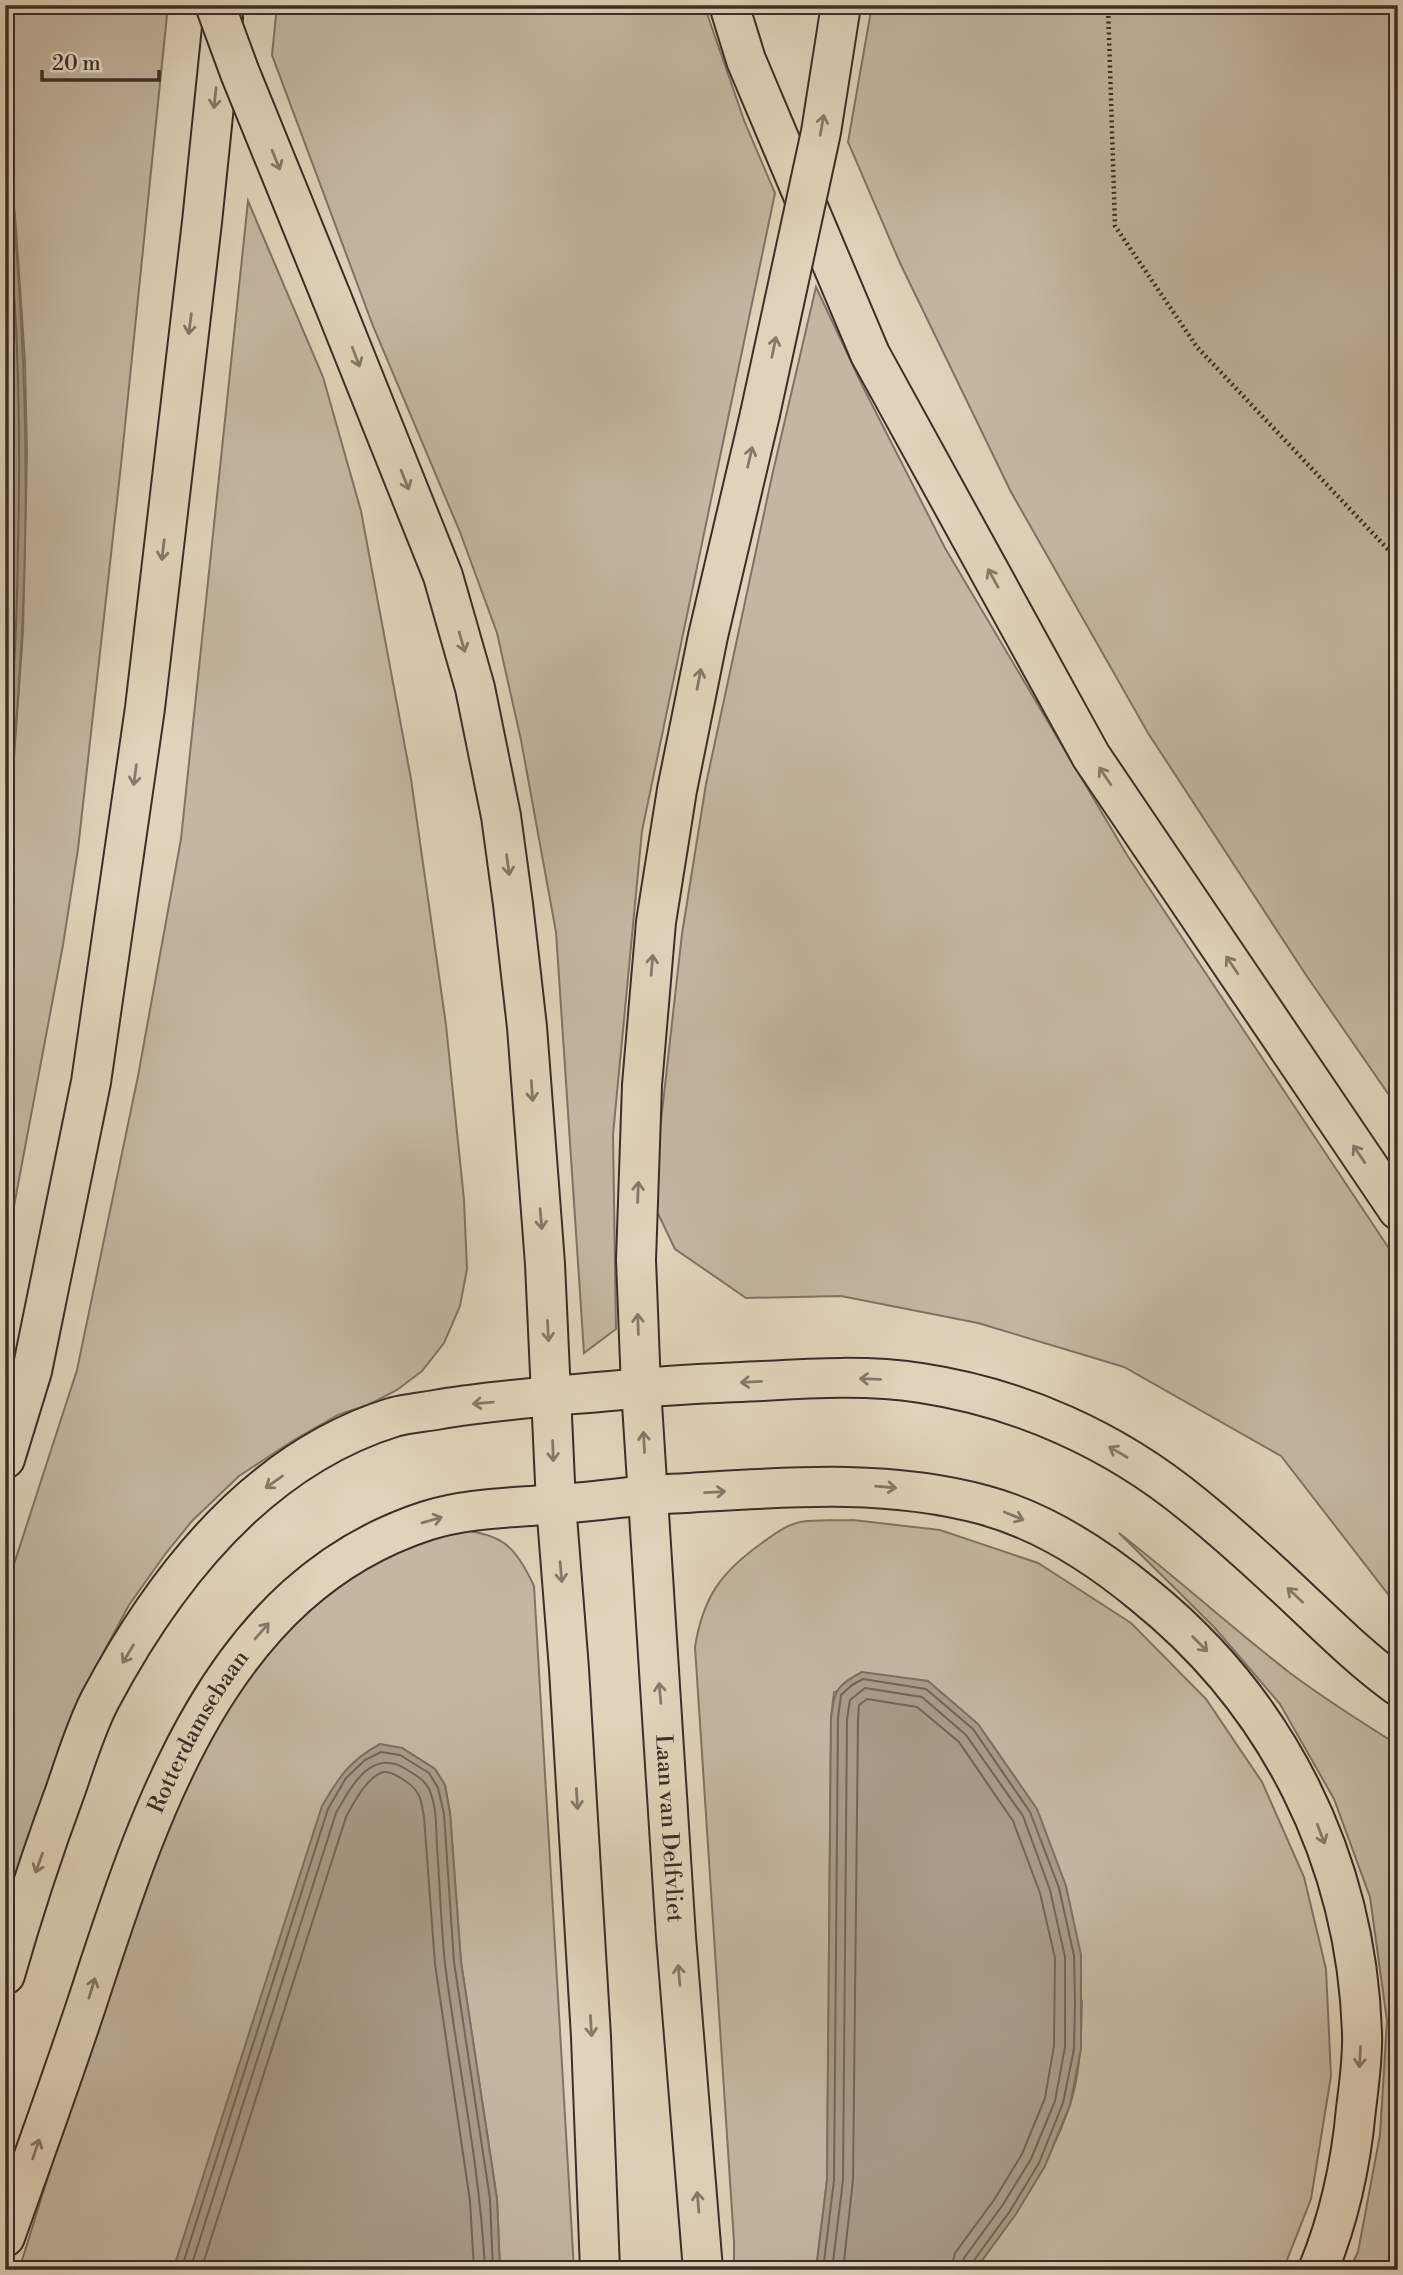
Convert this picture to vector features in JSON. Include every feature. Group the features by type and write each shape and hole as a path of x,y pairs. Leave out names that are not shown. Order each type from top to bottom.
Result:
{"main road":[{"path":"215,5 443,576 475,688 498,803 527,1027 545,1264 556,1504 592,2037 600,2270"},
{"path":"5,1459 32,1371 91,1082 146,694 202,222 224,5"},
{"path":"729,5 746,60 870,354 1091,756 1398,1210"},
{"name":"Laan van Delfvliet","path":"704,2270 676,1937 641,1388 636,1260 642,1085 656,922 677,790 708,636 760,414 821,132 841,5"},
{"path":"5,1975 29,1891 99,1702 156,1606 189,1562 222,1526 265,1488 312,1455 355,1433 395,1417 473,1404 641,1388 819,1378 895,1380 954,1390 1016,1405 1095,1439 1144,1467 1251,1553 1344,1642 1398,1686"},
{"name":"Rotterdamsebaan","path":"5,2236 88,2000 110,1927 164,1788 202,1716 239,1657 277,1614 317,1581 369,1545 425,1521 462,1511 647,1495 867,1485 911,1489 986,1505 1031,1523 1077,1547 1118,1573 1203,1647 1268,1729 1293,1771 1336,1874 1349,1927 1362,2033 1353,2142 1342,2197 1318,2270"}],"path":[{"path":"1108,5 1115,226 1197,346 1398,560"}],"shaded area":[{"path":"5,5 168,5 78,849 63,945 5,1254 5,834 14,758 23,632 27,454 25,361 15,215 5,130"},
{"path":"277,5 704,5 745,123 775,193 642,831 613,1135 616,1329 584,1353 556,932 521,740 497,633 460,532 373,326 272,55"},
{"path":"872,5 1398,5 1398,1108 1306,975 1148,733 1011,492 900,263 848,142"},
{"path":"248,201 323,377 361,511 411,779 446,1025 464,1200 467,1269 460,1306 444,1343 422,1371 397,1390 370,1404 338,1415 239,1476 192,1521 166,1553 129,1605 100,1659 30,1834 5,1915 5,1592 77,1370 138,1076 181,839"},
{"path":"816,287 863,387 945,548 1127,855 1398,1262 1398,1607 1281,1456 1124,1367 978,1323 841,1296 746,1298 675,1249 652,1201 682,934 706,784 772,476"},
{"path":"853,1520 940,1530 1038,1563 1131,1623 1206,1699 1262,1782 1304,1877 1326,1969 1331,2076 1311,2199 1283,2270 975,2270 1040,2172 1069,2108 1080,2055 1082,2001 928,1681 896,1678 834,1692 831,1718 827,2180 816,2270 734,2270 695,1647 698,1629 709,1600 735,1564 775,1534 795,1523"},
{"path":"460,1530 487,1535 506,1545 521,1561 534,1586 574,2270 500,2270 497,2199 461,1962 450,1813 445,1785 435,1769 402,1748 188,2228 173,2270 19,2270 156,1830 210,1729 272,1637 364,1566 427,1539"},
{"path":"1119,1533 1290,1673 1398,1745 1398,2270 1349,2270 1358,2252 1380,2135 1387,2021 1370,1897 1334,1799 1280,1704 1214,1627"}],"water":[{"path":"5,130 20,306 26,482 21,658 5,834"},
{"path":"862,1672 928,1681 978,1724 1037,1809 1066,1886 1081,1955 1081,2049 1070,2105 1045,2166 1016,2214 975,2270 816,2270 827,2180 831,1718 838,1689"},
{"path":"380,1744 402,1748 435,1769 445,1785 450,1813 461,1962 497,2199 500,2270 173,2270 322,1806 346,1770"}]}
